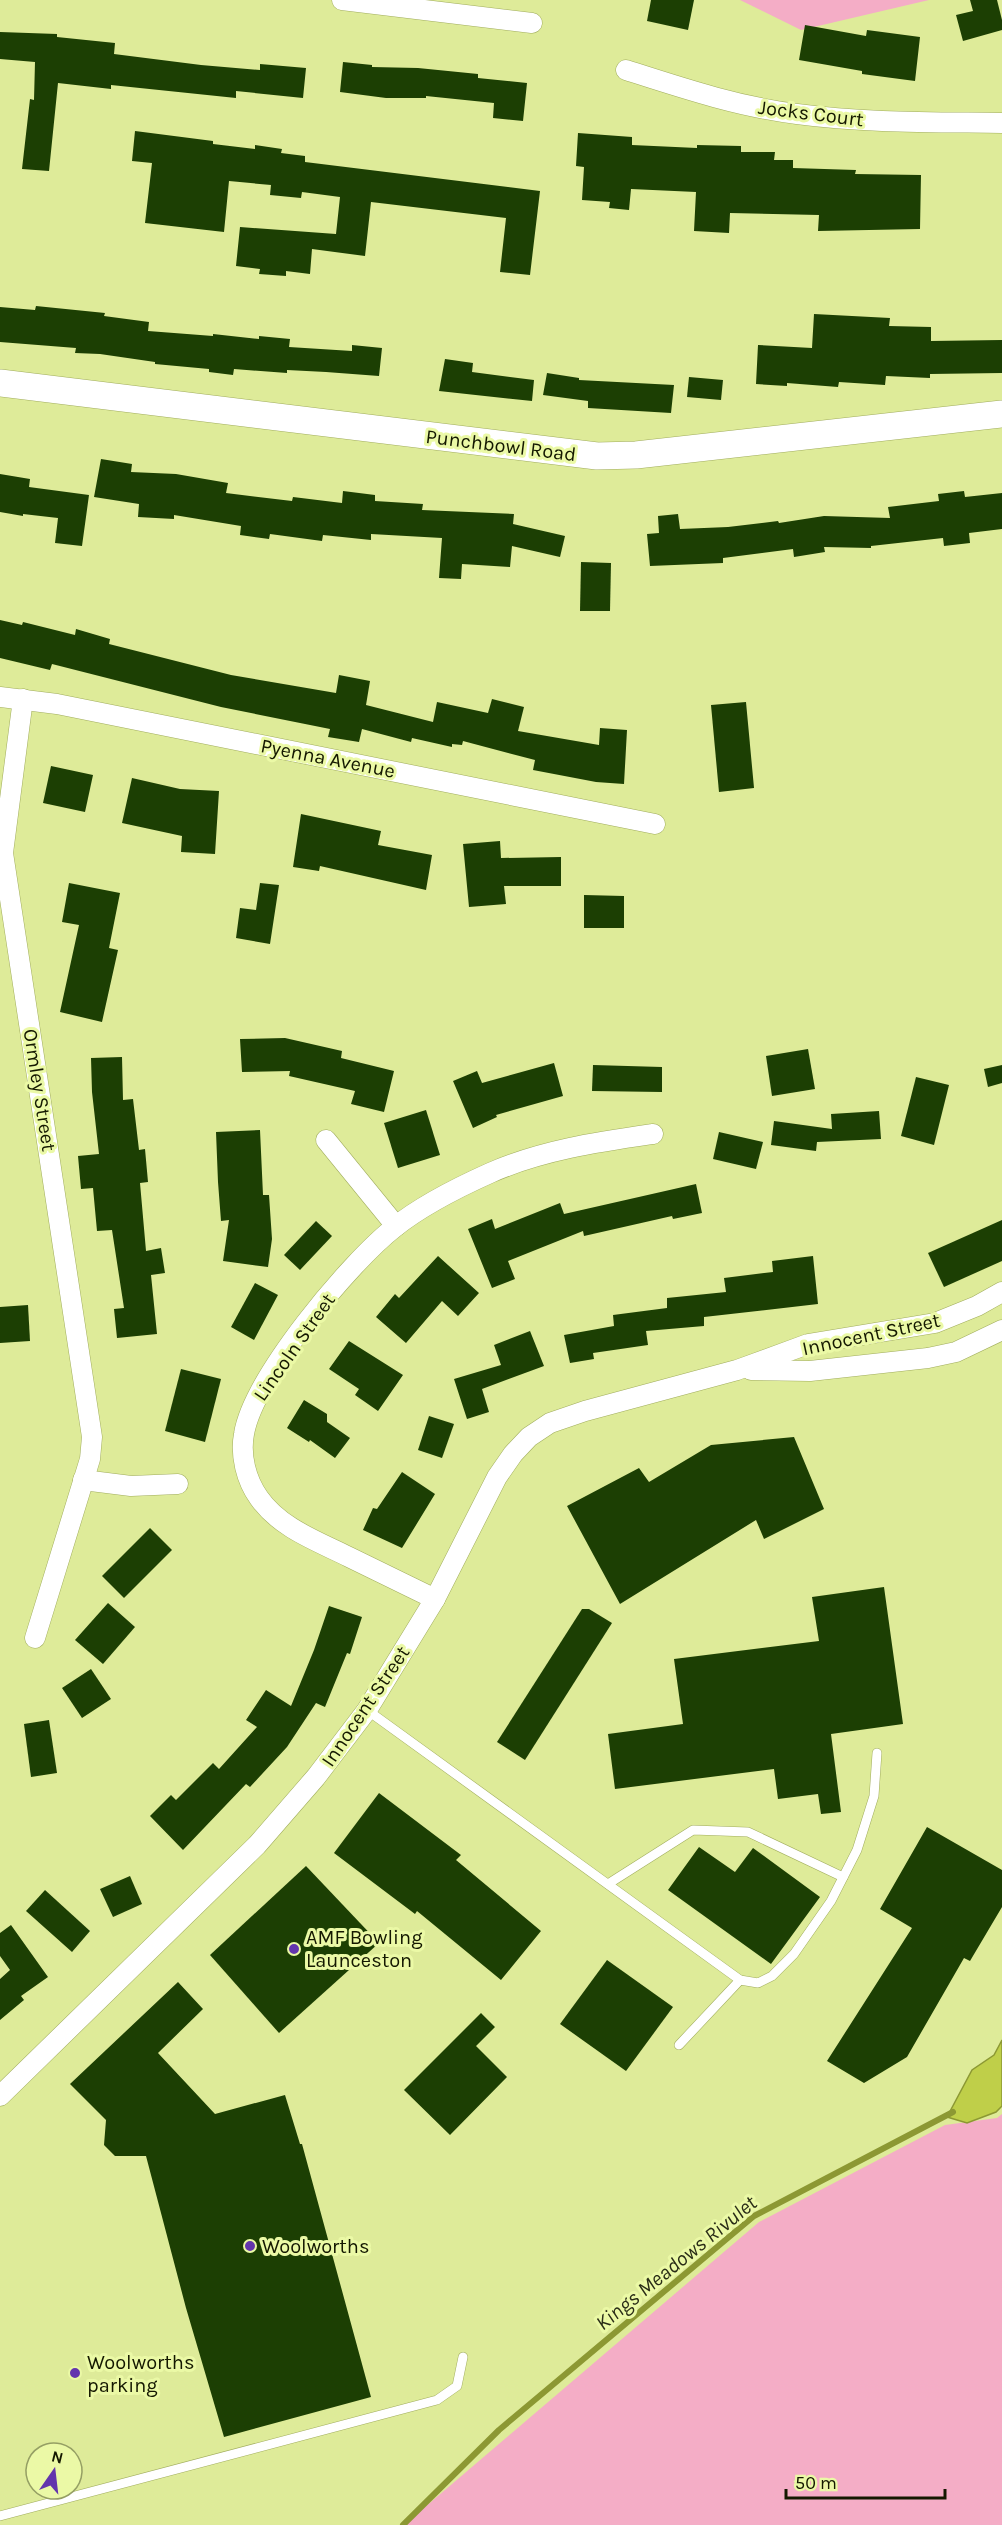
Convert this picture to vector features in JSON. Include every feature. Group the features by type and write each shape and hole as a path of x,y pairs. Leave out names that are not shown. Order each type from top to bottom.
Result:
{"street":[{"path":"342,0 443,5 532,23"},
{"name":"Jocks Court","path":"626,70 704,95 795,114 859,121 1002,123"},
{"name":"Punchbowl Road","path":"0,383 597,456 636,454 1002,414"},
{"name":"Pyenna Avenue","path":"0,697 57,704 655,824"},
{"name":"Ormley Street","path":"23,699 3,853 7,918 93,1437 84,1480 35,1638"},
{"name":"Lincoln Street","path":"435,1599 299,1532 274,1517 258,1497 247,1476 242,1454 244,1433 250,1413 260,1392 310,1316 351,1270 396,1226 491,1173 542,1154 653,1134"},
{"path":"326,1140 396,1226"},
{"name":"Innocent Street","path":"0,2096 257,1845 316,1777 367,1710 435,1599 497,1477 513,1454 530,1437 550,1423 585,1411 737,1370 808,1344 935,1323 977,1306 1002,1292"},
{"name":"Innocent Street","path":"737,1370 810,1371 928,1358 956,1352 1002,1330"},
{"path":"84,1480 131,1486 178,1484"}],"lane":[{"path":"367,1710 740,1980 758,1983 772,1976 794,1954 831,1901 857,1850 874,1796 877,1753"},
{"path":"608,1884 693,1830 748,1832 843,1877"},
{"path":"679,2045 740,1980"},
{"path":"0,2517 437,2400 457,2386 463,2357"}],"shaded area":[{"path":"740,0 929,0 801,30"},
{"path":"1002,2040 1002,2106 996,2112 967,2123 947,2117 972,2070 994,2055"},
{"path":"1002,2114 1002,2525 404,2525 759,2222 945,2125 997,2118"}],"building":[{"path":"651,0 694,0 688,30 647,21"},
{"path":"970,0 997,0 1002,30 963,41 956,15 973,11"},
{"path":"805,25 866,36 867,30 920,37 915,81 862,74 862,71 799,60"},
{"path":"0,32 57,34 57,37 115,43 114,54 201,65 260,70 260,64 306,68 303,98 236,91 236,98 111,85 111,89 58,83 49,171 22,169 30,99 34,100 35,62 0,59"},
{"path":"343,62 372,65 372,67 418,68 478,74 478,78 527,83 523,121 493,118 494,103 426,96 426,98 386,98 340,92"},
{"path":"135,131 213,141 213,144 255,149 255,145 282,149 281,153 305,156 305,162 540,191 530,275 500,272 506,218 371,202 365,256 312,249 310,274 286,271 286,276 259,274 260,269 236,266 240,227 336,234 340,197 302,192 301,198 270,195 271,185 229,181 224,232 145,223 152,163 132,161"},
{"path":"578,133 632,137 632,145 697,148 697,145 741,146 741,152 775,152 774,160 793,160 793,168 856,170 855,174 921,175 920,229 818,231 819,215 730,213 729,233 694,231 696,192 631,189 629,210 609,208 610,202 582,200 584,167 576,166"},
{"path":"36,306 105,313 104,316 149,322 148,331 290,339 289,347 352,351 352,345 382,348 379,376 234,369 233,375 209,372 209,369 155,364 155,362 100,354 75,353 76,348 0,342 0,307 35,310"},
{"path":"814,314 890,318 889,326 931,327 931,341 1002,340 1002,373 930,374 930,378 886,376 885,385 839,382 838,387 787,383 787,386 756,384 758,345 812,348"},
{"path":"445,359 473,363 472,372 534,380 532,401 439,391"},
{"path":"547,373 579,378 579,380 674,385 671,413 588,408 588,401 543,395"},
{"path":"689,377 723,380 721,400 687,397"},
{"path":"101,459 132,464 131,472 176,474 228,483 226,493 292,501 293,497 342,503 343,491 375,495 375,501 423,504 422,510 514,514 513,524 565,536 560,557 512,546 510,567 462,564 461,579 439,578 442,538 371,534 371,540 323,535 322,541 270,534 269,539 240,535 241,526 174,515 174,519 138,517 139,504 94,497"},
{"path":"0,474 30,479 29,487 89,495 82,546 55,543 58,518 0,512"},
{"path":"964,491 965,497 1002,493 1002,529 969,533 970,543 944,546 943,538 871,546 871,548 824,547 825,552 794,557 793,549 723,558 723,563 650,566 647,534 659,533 658,516 678,514 680,529 728,527 778,521 779,523 824,516 890,518 888,507 939,501 938,494"},
{"path":"581,562 611,563 610,611 580,611"},
{"path":"0,620 22,625 23,622 75,635 76,629 110,639 109,644 231,675 336,693 339,675 370,681 366,705 433,722 437,702 488,713 492,699 524,707 518,731 599,745 600,728 627,730 624,784 596,782 533,770 535,760 463,741 462,745 452,744 452,747 412,738 411,742 362,729 359,742 328,737 330,729 221,707 52,664 50,670 0,658"},
{"path":"746,702 754,788 719,792 711,705"},
{"path":"51,766 93,775 85,812 43,803"},
{"path":"132,778 180,789 219,791 215,854 181,852 182,836 122,823"},
{"path":"301,814 381,831 378,845 432,855 426,890 320,866 319,871 293,867"},
{"path":"500,841 501,858 561,857 561,886 504,886 506,904 469,907 463,844"},
{"path":"69,883 120,893 109,948 118,950 102,1022 60,1012 79,925 62,922"},
{"path":"260,883 279,885 270,944 236,938 240,908 256,910"},
{"path":"584,895 624,896 624,928 584,928"},
{"path":"285,1038 342,1051 341,1058 394,1071 384,1112 351,1104 355,1091 289,1076 290,1071 242,1072 240,1039"},
{"path":"808,1049 815,1089 772,1096 766,1056"},
{"path":"122,1057 123,1100 133,1099 139,1150 145,1149 148,1182 140,1183 146,1251 161,1248 165,1273 151,1275 157,1334 117,1338 114,1309 124,1308 112,1230 97,1231 93,1188 81,1189 78,1156 99,1154 92,1092 91,1058"},
{"path":"554,1063 563,1096 496,1115 497,1117 473,1128 453,1081 477,1071 482,1083"},
{"path":"593,1065 662,1067 662,1092 592,1091"},
{"path":"1002,1065 1002,1083 988,1087 984,1069"},
{"path":"916,1077 949,1085 934,1145 901,1136"},
{"path":"426,1110 440,1155 398,1168 384,1123"},
{"path":"879,1111 881,1139 817,1142 816,1151 771,1145 774,1121 832,1129 831,1114"},
{"path":"260,1130 263,1195 269,1195 272,1239 268,1267 223,1261 229,1220 221,1221 218,1182 216,1132"},
{"path":"719,1132 763,1142 756,1169 713,1159"},
{"path":"696,1184 702,1213 673,1219 672,1216 584,1236 583,1231 508,1261 515,1279 492,1288 468,1229 492,1219 495,1229 560,1203 564,1214"},
{"path":"1002,1220 1002,1261 944,1287 928,1253"},
{"path":"316,1221 332,1236 300,1270 284,1255"},
{"path":"438,1256 479,1293 458,1316 442,1301 406,1343 376,1317 395,1294 399,1298"},
{"path":"813,1256 818,1304 704,1317 704,1326 646,1331 648,1345 593,1353 594,1359 570,1363 564,1335 614,1326 613,1315 667,1308 667,1298 726,1292 724,1278 773,1272 772,1261"},
{"path":"255,1283 278,1295 254,1340 231,1327"},
{"path":"28,1305 30,1341 0,1343 0,1307"},
{"path":"530,1331 544,1366 482,1389 489,1412 467,1419 454,1379 501,1365 494,1345"},
{"path":"349,1341 403,1375 378,1411 355,1395 359,1389 329,1369"},
{"path":"181,1369 221,1379 205,1442 165,1431"},
{"path":"304,1400 327,1414 327,1422 350,1438 335,1458 310,1440 309,1442 287,1428"},
{"path":"429,1416 454,1424 442,1458 418,1450"},
{"path":"794,1437 824,1509 764,1539 756,1520 620,1604 567,1506 639,1468 649,1482 711,1445"},
{"path":"402,1472 435,1494 402,1548 363,1530 373,1508 377,1509"},
{"path":"150,1528 172,1550 124,1598 102,1576"},
{"path":"884,1587 903,1724 831,1734 841,1812 821,1814 818,1794 778,1799 774,1769 615,1789 608,1734 683,1724 674,1659 819,1641 812,1597"},
{"path":"108,1603 135,1627 103,1664 75,1640"},
{"path":"329,1606 362,1617 350,1654 347,1653 325,1707 316,1703 287,1747 250,1787 246,1784 183,1850 150,1816 171,1795 176,1800 213,1763 219,1769 257,1727 246,1720 266,1690 291,1706"},
{"path":"582,1609 589,1609 612,1623 525,1760 497,1742"},
{"path":"91,1669 111,1699 82,1718 62,1688"},
{"path":"49,1720 57,1773 31,1777 24,1724"},
{"path":"379,1793 461,1855 456,1860 541,1931 501,1980 417,1911 415,1914 334,1853"},
{"path":"927,1827 1002,1870 1002,1907 970,1961 964,1958 907,2057 864,2083 827,2061 912,1928 880,1909"},
{"path":"699,1847 735,1872 753,1848 820,1897 771,1964 668,1890"},
{"name":"AMF Bowling Launceston","path":"306,1866 379,1943 279,2033 210,1955"},
{"path":"130,1876 142,1904 113,1917 100,1889"},
{"path":"45,1890 90,1931 72,1952 26,1911"},
{"path":"11,1925 48,1977 21,1996 24,2000 0,2020 0,1979 10,1970 0,1956 0,1933"},
{"path":"607,1960 673,2007 626,2071 560,2024"},
{"name":"Woolworths","path":"178,1982 203,2009 158,2053 215,2114 285,2095 300,2144 302,2144 371,2397 224,2437 186,2308 146,2156 115,2156 104,2145 106,2120 70,2084"},
{"path":"481,2013 495,2027 476,2046 507,2077 450,2135 404,2090"}],"waterway":[{"name":"Kings Meadows Rivulet","path":"403,2525 499,2430 754,2216 953,2112"}],"place":[{"name":"AMF Bowling Launceston","path":"294,1949"},
{"name":"Woolworths","path":"250,2246"},
{"name":"Woolworths parking","path":"75,2373"}]}
